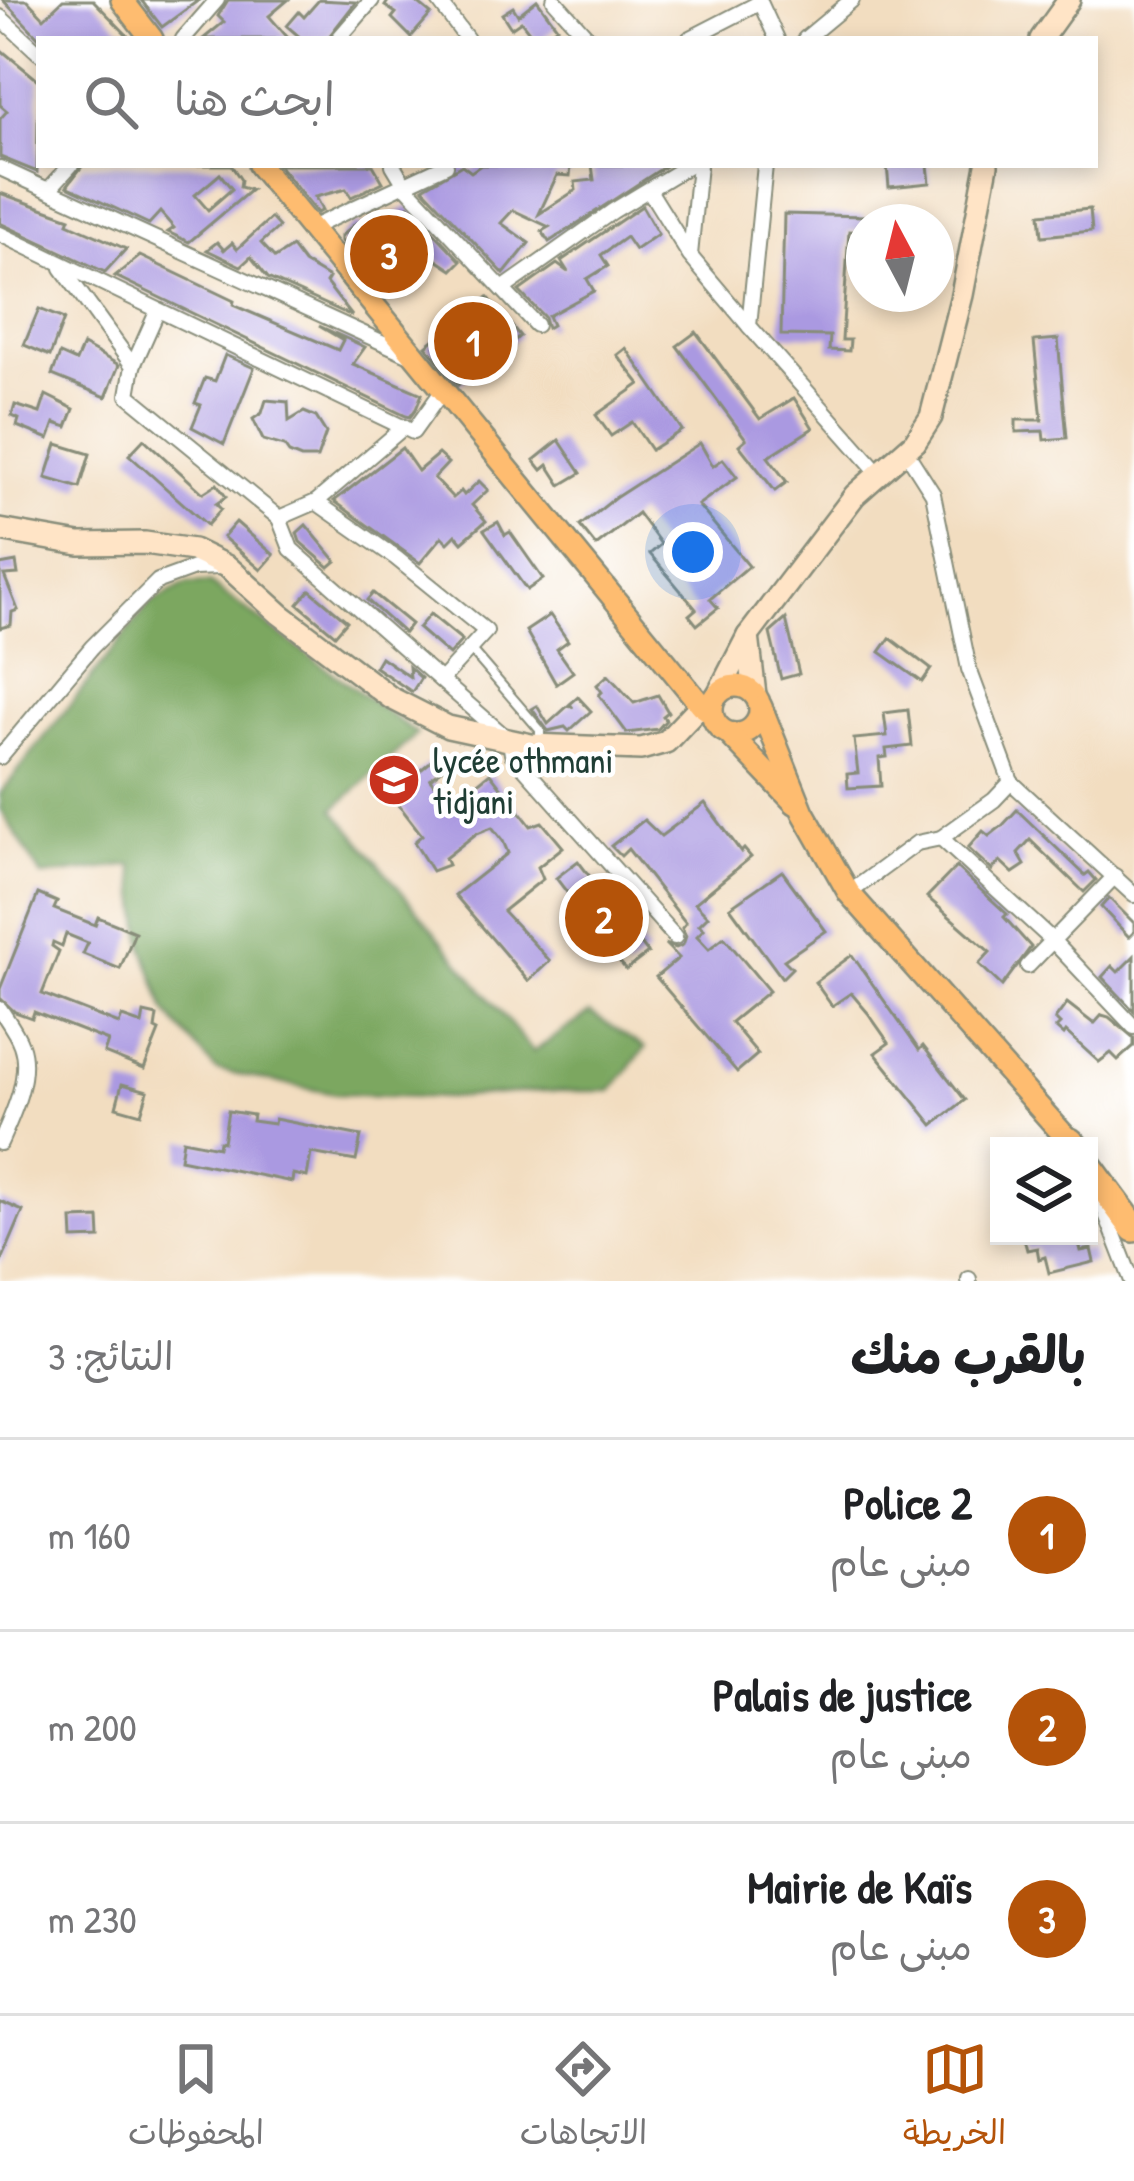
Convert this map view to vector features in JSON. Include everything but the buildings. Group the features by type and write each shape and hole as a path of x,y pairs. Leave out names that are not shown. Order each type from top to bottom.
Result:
{"highway":[{"path":"1098,1172 1134,1209"},
{"path":"1098,1179 1134,1228"}],"main road":[{"path":"122,0 150,36"},
{"path":"261,168 710,704 718,726 803,812"},
{"path":"710,704 737,686 758,701 803,812 849,893 1065,1137"},
{"path":"729,734 743,734 754,727 758,701"}],"street":[{"path":"186,36 217,0"},
{"path":"341,36 372,0"},
{"path":"438,0 465,36"},
{"path":"554,0 586,36"},
{"path":"809,36 852,0"},
{"path":"1043,36 1070,0"},
{"path":"695,36 759,1 776,36"},
{"path":"0,17 36,50"},
{"path":"0,168 415,357"},
{"path":"50,188 68,168"},
{"path":"395,168 536,325"},
{"path":"311,228 440,168"},
{"path":"504,288 684,168"},
{"path":"690,256 699,168"},
{"path":"748,326 765,168"},
{"path":"0,530 79,544 167,545 193,550 228,567 280,614 392,698 448,727 541,746 641,749 666,742 710,704 748,636 855,495 905,450 932,417 986,168"},
{"path":"649,190 690,256 878,472"},
{"path":"0,234 413,432 443,390"},
{"path":"59,264 133,366"},
{"path":"158,312 133,366 128,395 279,518 291,549 510,741 512,754 675,937"},
{"path":"279,518 316,502 404,427"},
{"path":"905,450 933,494 969,669 1011,782 1134,895"},
{"path":"316,502 396,558 486,631 441,680"},
{"path":"0,758 92,647 158,581 194,568 228,567"},
{"path":"748,636 758,701"},
{"path":"849,893 917,843 941,838 1011,782"},
{"path":"941,838 1052,940 1134,1027"},
{"path":"1028,966 1114,876"},
{"path":"0,1010 21,1044 24,1063 15,1110 0,1143"},
{"path":"1098,1197 1132,1281"}],"lane":[{"path":"470,649 540,730 541,746"}],"green space":[{"path":"209,583 417,734 334,809 533,1052 590,1013 645,1048 611,1091 448,1098 335,1094 216,1070 166,1012 144,949 133,865 42,876 0,809 0,794 150,603 186,584"}],"place":[{"name":"Mairie de Kaïs","path":"389,254"},
{"name":"Police 2","path":"473,341"},
{"name":"lycée othmani tidjani","path":"394,780"},
{"name":"Palais de justice","path":"604,918"}]}
